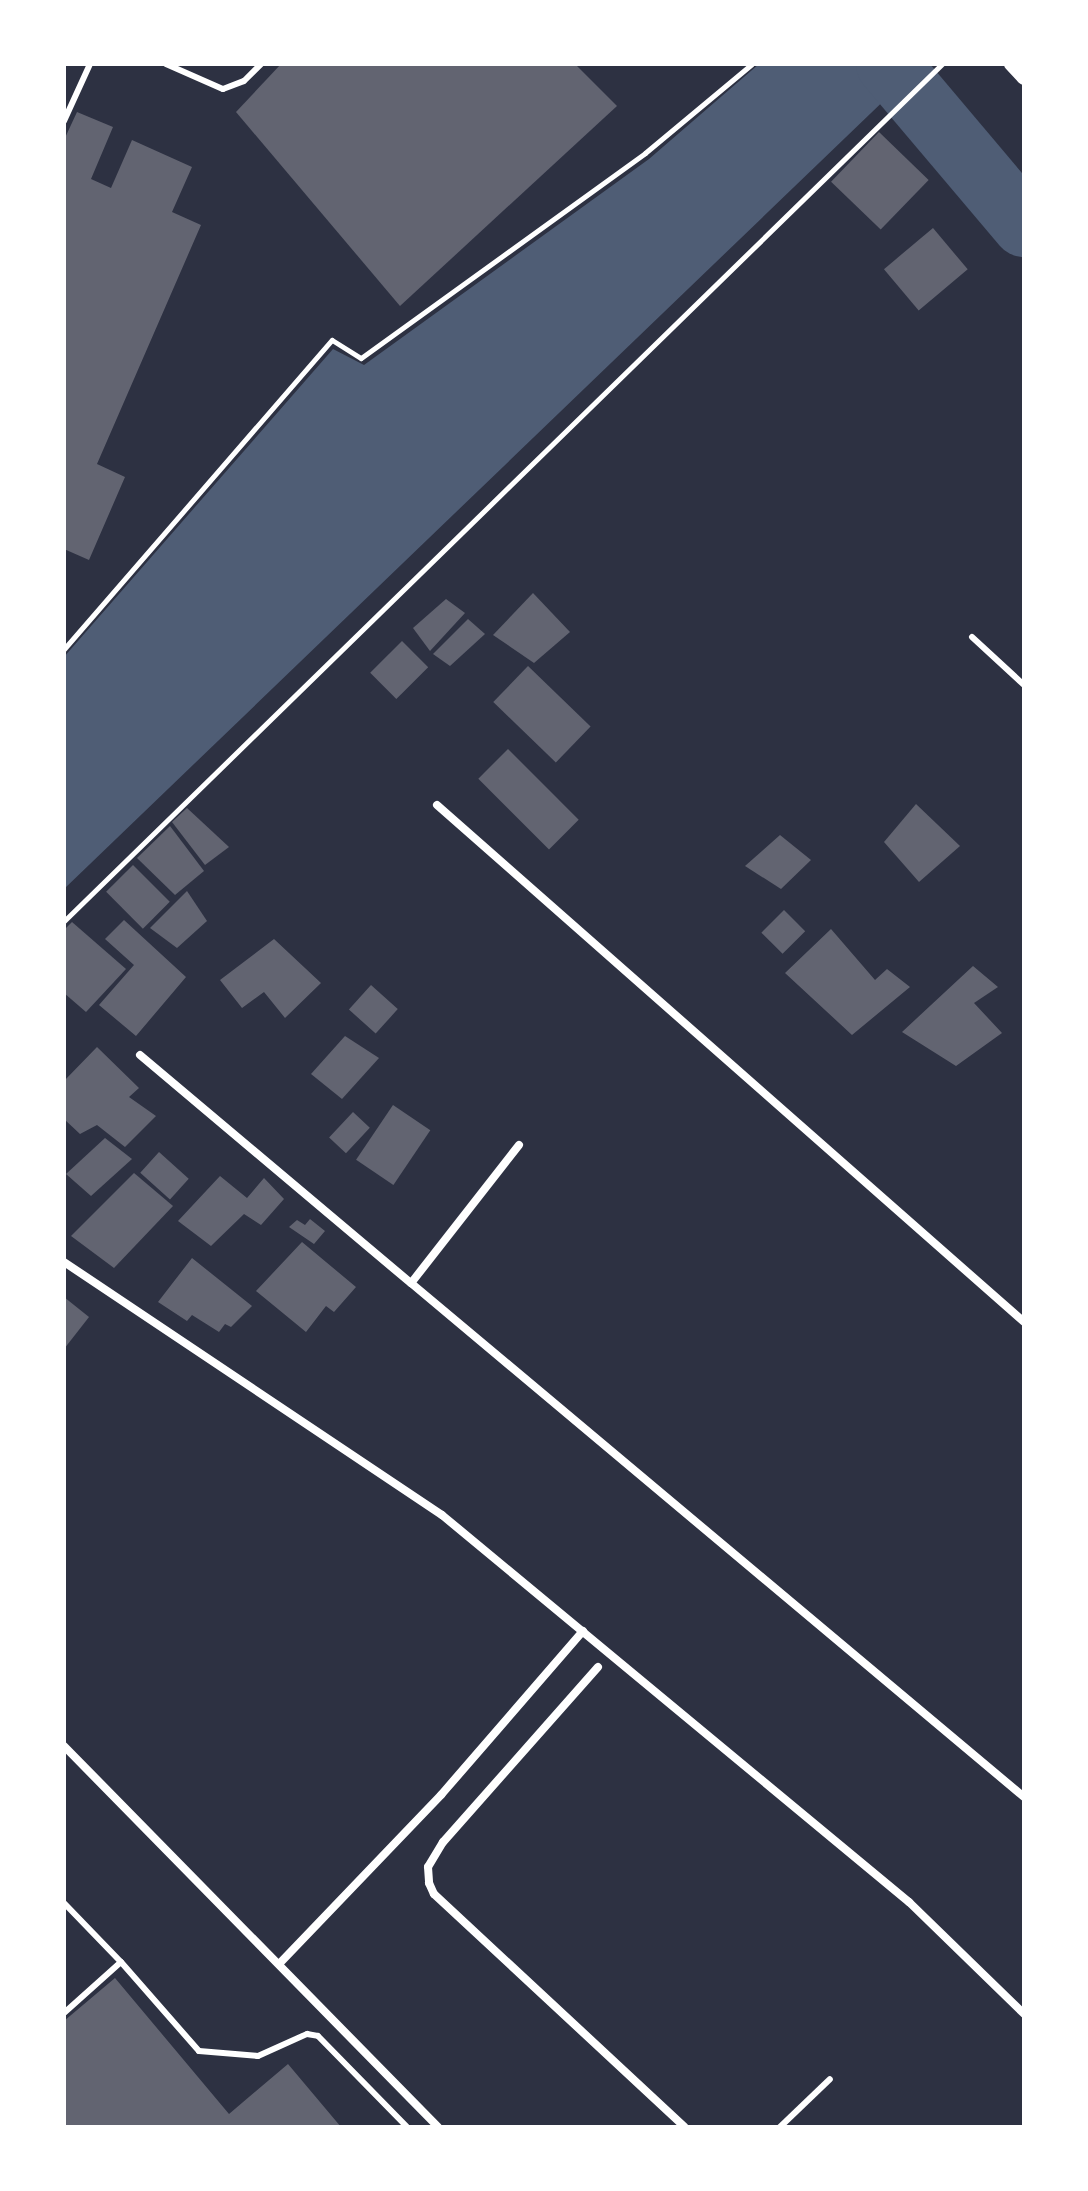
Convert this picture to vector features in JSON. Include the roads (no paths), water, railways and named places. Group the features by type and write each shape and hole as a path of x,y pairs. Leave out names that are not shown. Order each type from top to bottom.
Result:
{"street":[{"path":"1011,64 1024,78"},
{"path":"437,805 1024,1322"},
{"path":"140,1055 1024,1797"},
{"path":"411,1283 519,1145"},
{"path":"64,1262 442,1515 909,1902 1024,2014"},
{"path":"280,1963 441,1795 583,1631"},
{"path":"598,1667 443,1842 428,1867 429,1883 434,1894 685,2127"},
{"path":"64,1746 438,2127"}],"lane":[{"path":"64,121 90,64"},
{"path":"166,64 223,89 253,76 261,64"},
{"path":"972,637 1024,685"},
{"path":"64,1903 199,2051 258,2056 307,2034 318,2036 407,2127"},
{"path":"64,2013 121,1962"},
{"path":"780,2127 830,2079"}],"water":[{"path":"759,64 922,64 64,889 64,657 333,349 364,365 649,159"}],"waterway":[{"path":"888,64 1024,225"}]}
